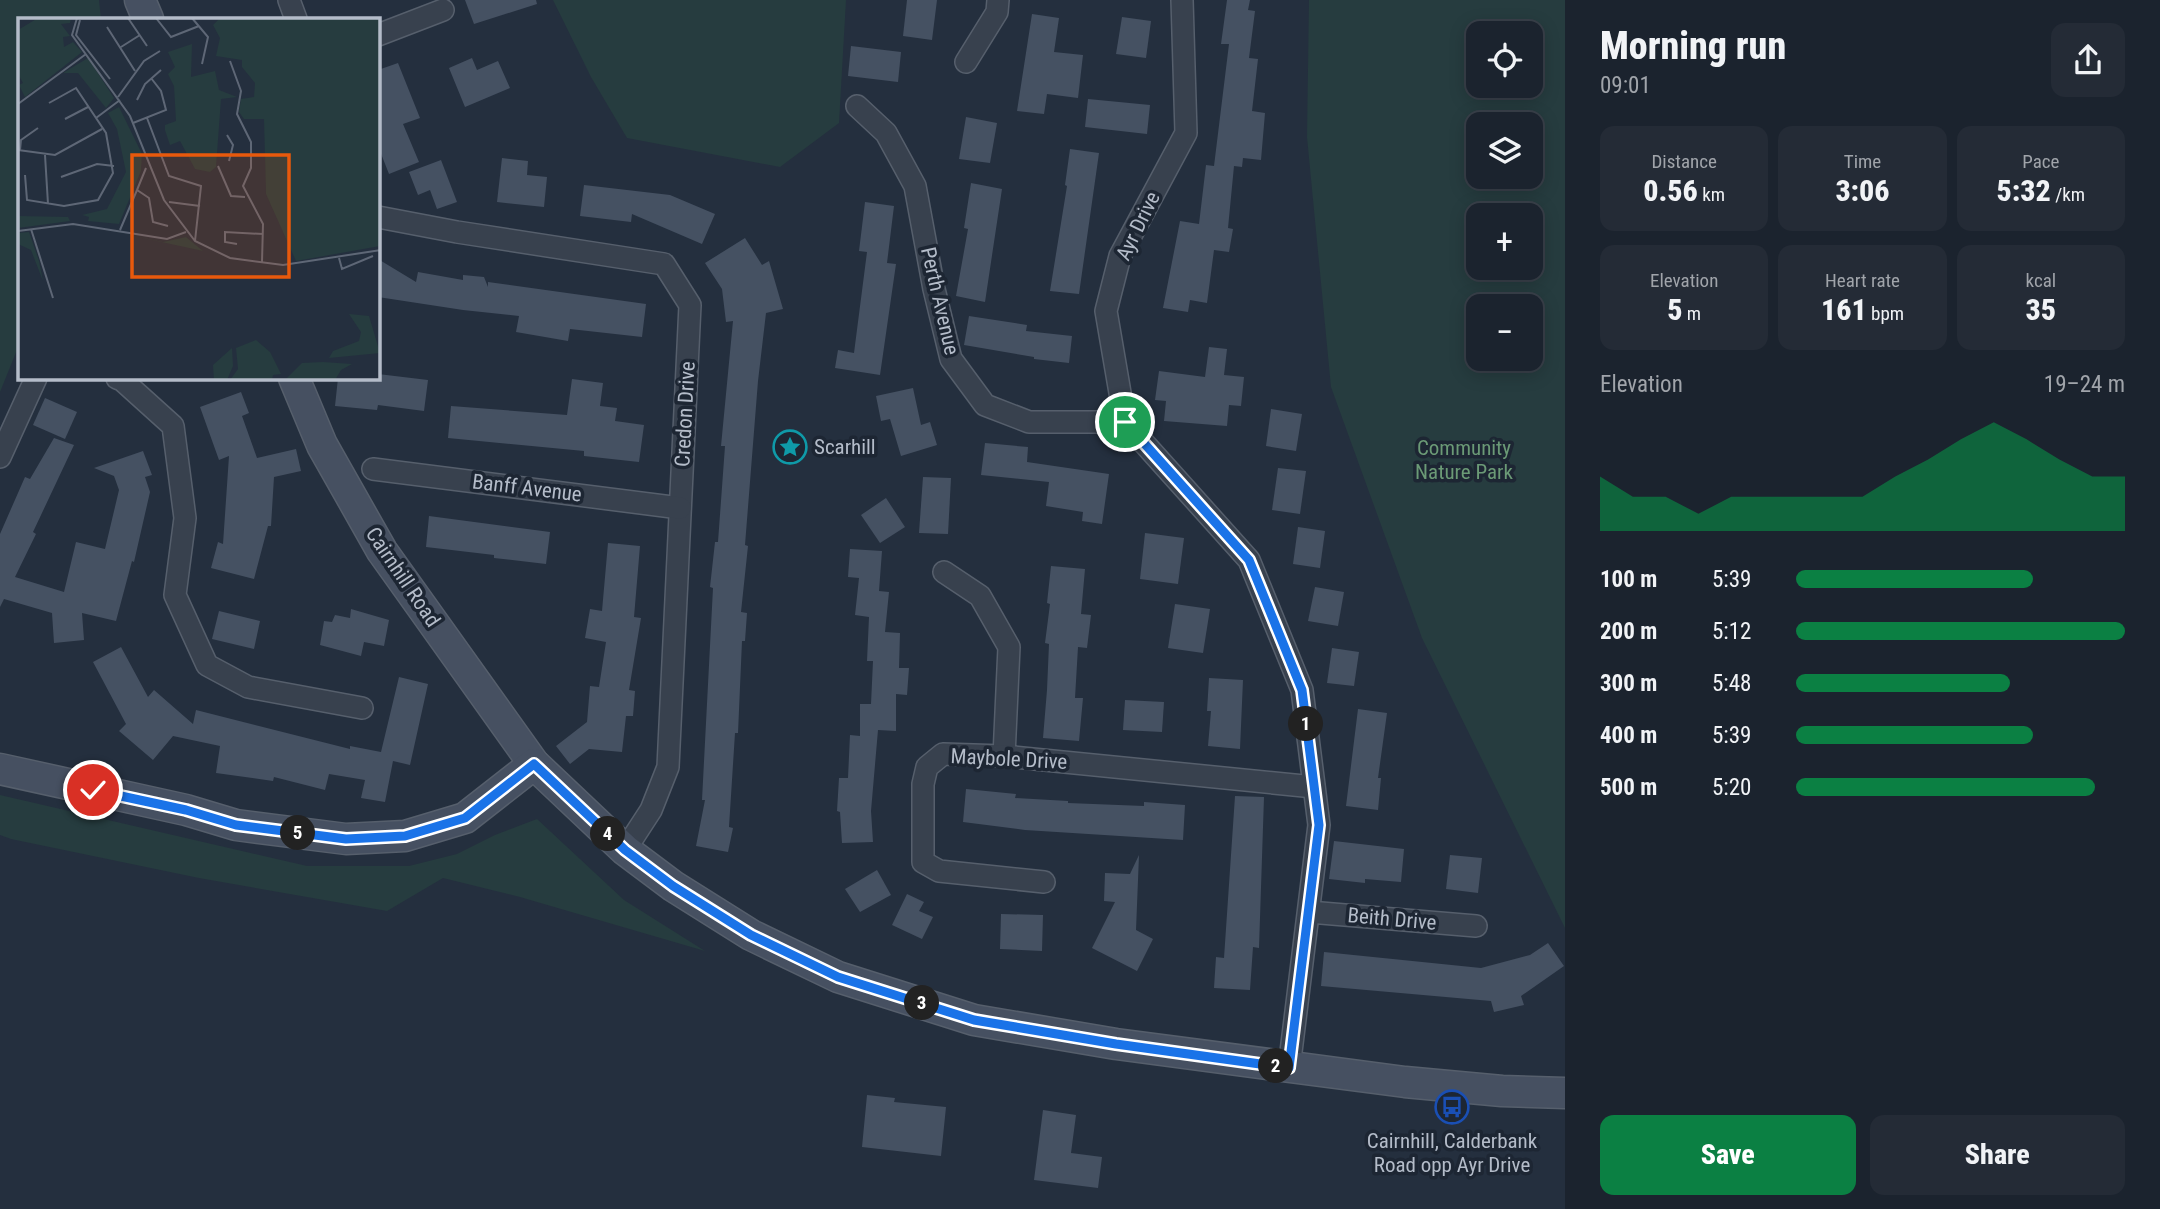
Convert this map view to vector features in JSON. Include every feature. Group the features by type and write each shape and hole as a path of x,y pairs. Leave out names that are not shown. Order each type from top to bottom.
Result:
{"main road":[{"path":"141,0 148,18"},
{"name":"Cairnhill Road","path":"295,380 322,445 382,551 534,764 625,850 673,886 751,935 838,977 974,1020 1116,1044 1289,1068 1502,1091 1565,1093"},
{"path":"0,769 186,810 236,825 346,839 405,836 465,818 534,764"}],"street":[{"path":"289,0 296,18"},
{"path":"966,62 997,12 998,0"},
{"name":"Ayr Drive","path":"1125,422 1106,311 1120,256 1186,133 1182,0"},
{"path":"380,34 443,10"},
{"name":"Perth Avenue","path":"857,106 886,133 915,186 934,289 951,359 985,405 1029,422 1125,422"},
{"name":"Credon Drive","path":"380,217 664,264 690,305 668,767 652,810 625,850"},
{"path":"0,457 35,380"},
{"path":"122,380 173,426 185,518 176,595 207,665 248,687 362,708"},
{"path":"1125,422 1249,560 1302,690 1319,825 1289,1068"},
{"name":"Banff Avenue","path":"373,469 680,508"},
{"path":"944,572 980,596 1009,647 1004,756"},
{"name":"Maybole Drive","path":"1044,882 939,871 923,862 923,785 927,767 943,754 1004,756 1314,787"},
{"name":"Beith Drive","path":"1309,912 1476,926"}],"green space":[{"path":"0,0 99,0 101,18 18,18 18,347 0,392"},
{"path":"553,0 846,0 839,123 780,167 627,138 591,77"},
{"name":"Community Nature Park","path":"1309,0 1565,0 1565,928 1422,638 1331,387 1307,137"},
{"path":"0,795 307,866 409,866 457,854 495,835 537,819 624,900 705,951 520,897 443,878 387,911 199,878 11,839 0,835"}],"building":[{"path":"465,0 536,0 537,4 474,24"},
{"path":"907,0 937,0 932,40 903,36"},
{"path":"1227,0 1250,0 1248,10 1255,11 1249,58 1258,59 1252,111 1265,113 1261,160 1243,158 1242,167 1234,166 1228,228 1233,229 1229,252 1214,250 1207,303 1190,300 1188,312 1163,308 1180,221 1199,224 1206,165 1214,166 1229,44 1221,44"},
{"path":"1032,14 1059,18 1054,52 1083,55 1078,98 1047,94 1044,114 1017,111"},
{"path":"1122,17 1151,21 1146,58 1116,54"},
{"path":"851,46 901,52 898,82 848,76"},
{"path":"472,58 477,70 498,61 510,88 465,107 449,68"},
{"path":"398,63 420,118 403,124 419,162 389,174 380,151 380,69"},
{"path":"1088,99 1150,105 1147,134 1085,127"},
{"path":"966,117 997,123 990,163 959,159"},
{"path":"1070,149 1099,153 1079,294 1050,291 1067,186"},
{"path":"502,158 528,161 527,175 547,177 544,207 497,202"},
{"path":"441,160 457,202 437,209 430,190 418,195 409,172"},
{"path":"971,183 1002,189 985,302 956,296 968,229 964,228"},
{"path":"584,185 670,195 715,214 702,244 632,214 631,222 580,216"},
{"path":"865,202 894,206 887,263 896,264 880,375 835,368 838,350 854,353 867,252 859,251"},
{"path":"745,238 762,265 769,261 783,309 766,313 758,381 745,545 748,546 741,612 747,613 745,641 742,641 738,733 735,733 729,827 733,828 728,852 696,846 705,800 702,800 713,588 710,587 715,542 718,542 725,446 721,446 733,321 726,322 722,289 705,263"},
{"path":"380,260 416,282 418,272 463,280 463,275 484,277 488,287 488,282 646,304 642,337 570,329 568,341 516,332 519,316 380,297"},
{"path":"969,316 1027,325 1026,331 1072,336 1069,363 964,345"},
{"path":"1209,347 1227,349 1224,375 1244,377 1241,406 1229,405 1227,426 1164,421 1166,401 1155,400 1159,371 1205,377"},
{"path":"380,374 428,380 424,411 378,405 377,410 335,406 338,380 380,380"},
{"path":"572,379 603,383 600,406 617,408 615,421 644,425 639,462 584,456 584,451 448,438 451,406 567,415"},
{"path":"913,388 921,425 930,422 937,445 901,456 890,419 881,421 876,396"},
{"path":"241,392 249,413 242,416 257,458 296,449 301,471 274,477 271,526 268,526 254,579 211,568 218,542 223,544 229,456 219,460 200,407"},
{"path":"45,398 77,412 65,439 33,425"},
{"path":"1271,409 1302,414 1296,451 1266,446"},
{"path":"54,438 74,445 15,577 64,592 76,542 105,549 119,490 114,476 94,468 143,451 152,475 145,477 150,492 134,562 132,561 116,621 82,613 84,640 54,643 52,613 4,599 0,607 0,534 25,477 30,479"},
{"path":"985,443 1028,447 1027,462 1109,474 1102,524 1082,521 1083,512 1046,506 1049,482 981,475"},
{"path":"1278,468 1306,471 1300,514 1272,510"},
{"path":"923,477 951,478 948,534 919,533"},
{"path":"886,498 905,527 880,543 861,515"},
{"path":"429,516 550,532 546,564 426,547"},
{"path":"1298,527 1325,531 1320,568 1293,564"},
{"path":"1145,533 1184,538 1178,584 1140,579"},
{"path":"608,543 640,546 634,617 641,618 629,690 635,691 633,716 626,716 622,752 589,749 570,764 556,746 587,722 590,686 599,687 606,642 585,638 590,609 602,611"},
{"path":"850,549 882,551 879,591 889,592 885,632 900,633 899,668 909,668 907,695 896,694 896,731 878,730 871,811 873,842 842,843 840,812 837,811 839,778 848,778 850,735 860,736 860,704 871,704 873,661 867,661 869,617 855,615 859,578 848,577"},
{"path":"1051,566 1085,569 1081,614 1091,615 1087,648 1078,647 1075,698 1083,698 1079,741 1043,738 1049,644 1045,643"},
{"path":"1315,587 1344,592 1338,626 1308,621"},
{"path":"1175,604 1210,609 1203,653 1168,648"},
{"path":"351,609 389,620 384,646 364,642 361,656 320,645 324,621 332,622 335,615 350,618"},
{"path":"219,611 260,621 254,649 212,639"},
{"path":"121,647 148,697 154,690 193,724 196,710 350,749 350,746 381,752 399,677 428,684 410,765 393,761 385,802 361,798 365,780 329,774 325,790 274,777 273,781 216,773 220,746 173,736 153,760 119,731 126,724 93,662"},
{"path":"1332,648 1359,652 1354,686 1327,683"},
{"path":"1209,678 1243,680 1240,749 1208,746 1211,711 1207,711"},
{"path":"1125,700 1164,702 1162,732 1123,730"},
{"path":"1358,709 1387,713 1378,778 1381,778 1378,810 1346,806"},
{"path":"966,789 1016,794 1015,798 1068,803 1144,806 1144,802 1185,805 1183,840 1025,830 963,822"},
{"path":"1235,796 1264,797 1259,948 1253,947 1250,990 1214,988 1216,957 1224,958"},
{"path":"1334,841 1404,849 1401,882 1365,879 1365,883 1329,879"},
{"path":"1139,855 1136,930 1153,939 1137,971 1092,948 1115,902 1104,901 1105,873 1130,874"},
{"path":"1450,855 1482,858 1478,893 1446,889"},
{"path":"877,870 891,895 860,912 845,889"},
{"path":"907,894 924,902 919,911 933,917 922,939 892,925"},
{"path":"1001,914 1043,915 1042,951 1000,949"},
{"path":"1548,943 1564,966 1521,996 1524,1005 1494,1012 1491,1001 1321,986 1324,952 1481,968 1530,955"},
{"path":"867,1095 895,1098 894,1102 946,1107 941,1156 862,1147"},
{"path":"1043,1110 1076,1115 1071,1153 1102,1157 1098,1188 1034,1180"}],"place":[{"name":"Scarhill","path":"790,447"},
{"name":"Cairnhill, Calderbank Road opp Ayr Drive","path":"1452,1107"}],"route":[{"path":"93,790 186,810 236,825 346,839 405,836 465,818 534,764 625,850 673,886 751,935 838,977 974,1020 1116,1044 1289,1068 1319,825 1302,690 1249,560 1125,422"}]}
